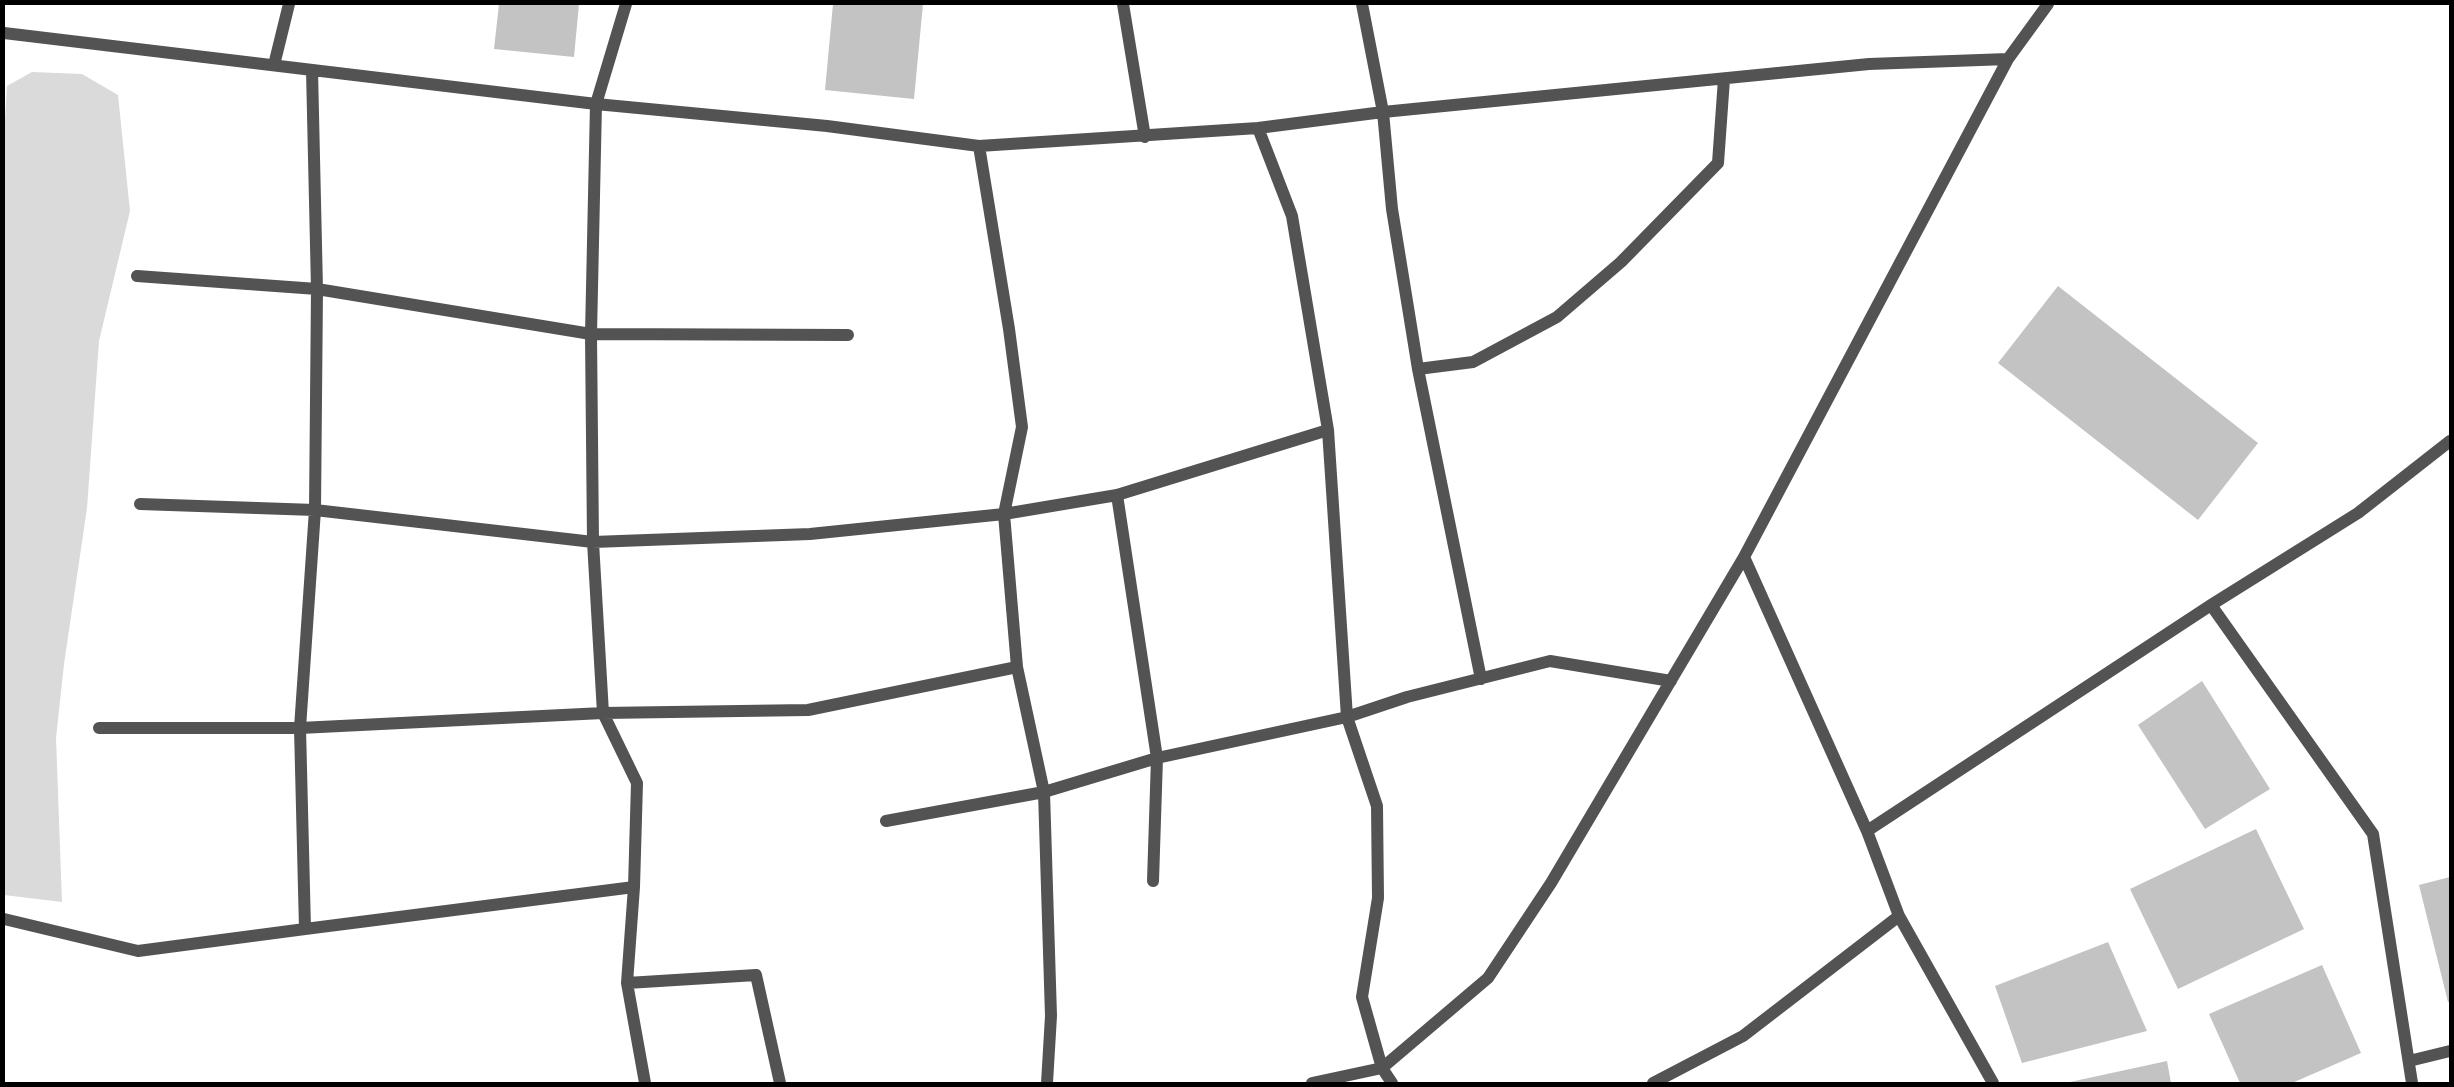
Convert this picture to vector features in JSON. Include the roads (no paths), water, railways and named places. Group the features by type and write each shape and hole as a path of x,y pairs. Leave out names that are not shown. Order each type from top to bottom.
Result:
{"street":[{"path":"274,65 289,4"},
{"path":"626,4 596,104 591,334 593,542 603,713 637,783 634,887 626,983 645,1083"},
{"path":"1123,4 1145,137"},
{"path":"1362,4 1383,112 1392,209 1418,369 1481,680"},
{"path":"1312,1083 1382,1068 1488,978 1551,883 1744,557 2008,59 2048,4"},
{"path":"4,33 596,104 827,126 979,146 1145,137 1258,128 1383,112 1869,64 2008,59"},
{"path":"305,928 300,728 314,510 317,289 312,70"},
{"path":"1418,369 1473,362 1557,317 1621,262 1718,163 1724,78"},
{"path":"1258,128 1292,216 1328,430 1347,717 1377,806 1378,898 1362,997 1382,1068 1392,1083"},
{"path":"979,146 1010,329 1022,427 1004,514 1017,667 1044,792 1051,1016 1047,1083"},
{"path":"138,276 317,289 591,334 848,335"},
{"path":"140,504 314,510 593,542 810,534 1004,514 1117,495 1328,430"},
{"path":"1867,831 2211,605 2358,513 2450,441"},
{"path":"1117,495 1157,758 1153,881"},
{"path":"1744,557 1867,831 1899,916 1993,1083"},
{"path":"2211,605 2373,834 2412,1083"},
{"path":"886,821 1044,792 1157,758 1347,717 1407,698 1550,661 1671,681"},
{"path":"99,728 300,728 603,713 808,710 1017,667"},
{"path":"4,919 138,951 634,887"},
{"path":"1653,1083 1743,1036 1899,916"},
{"path":"626,983 756,974 780,1083"},
{"path":"2408,1061 2450,1051"}]}
